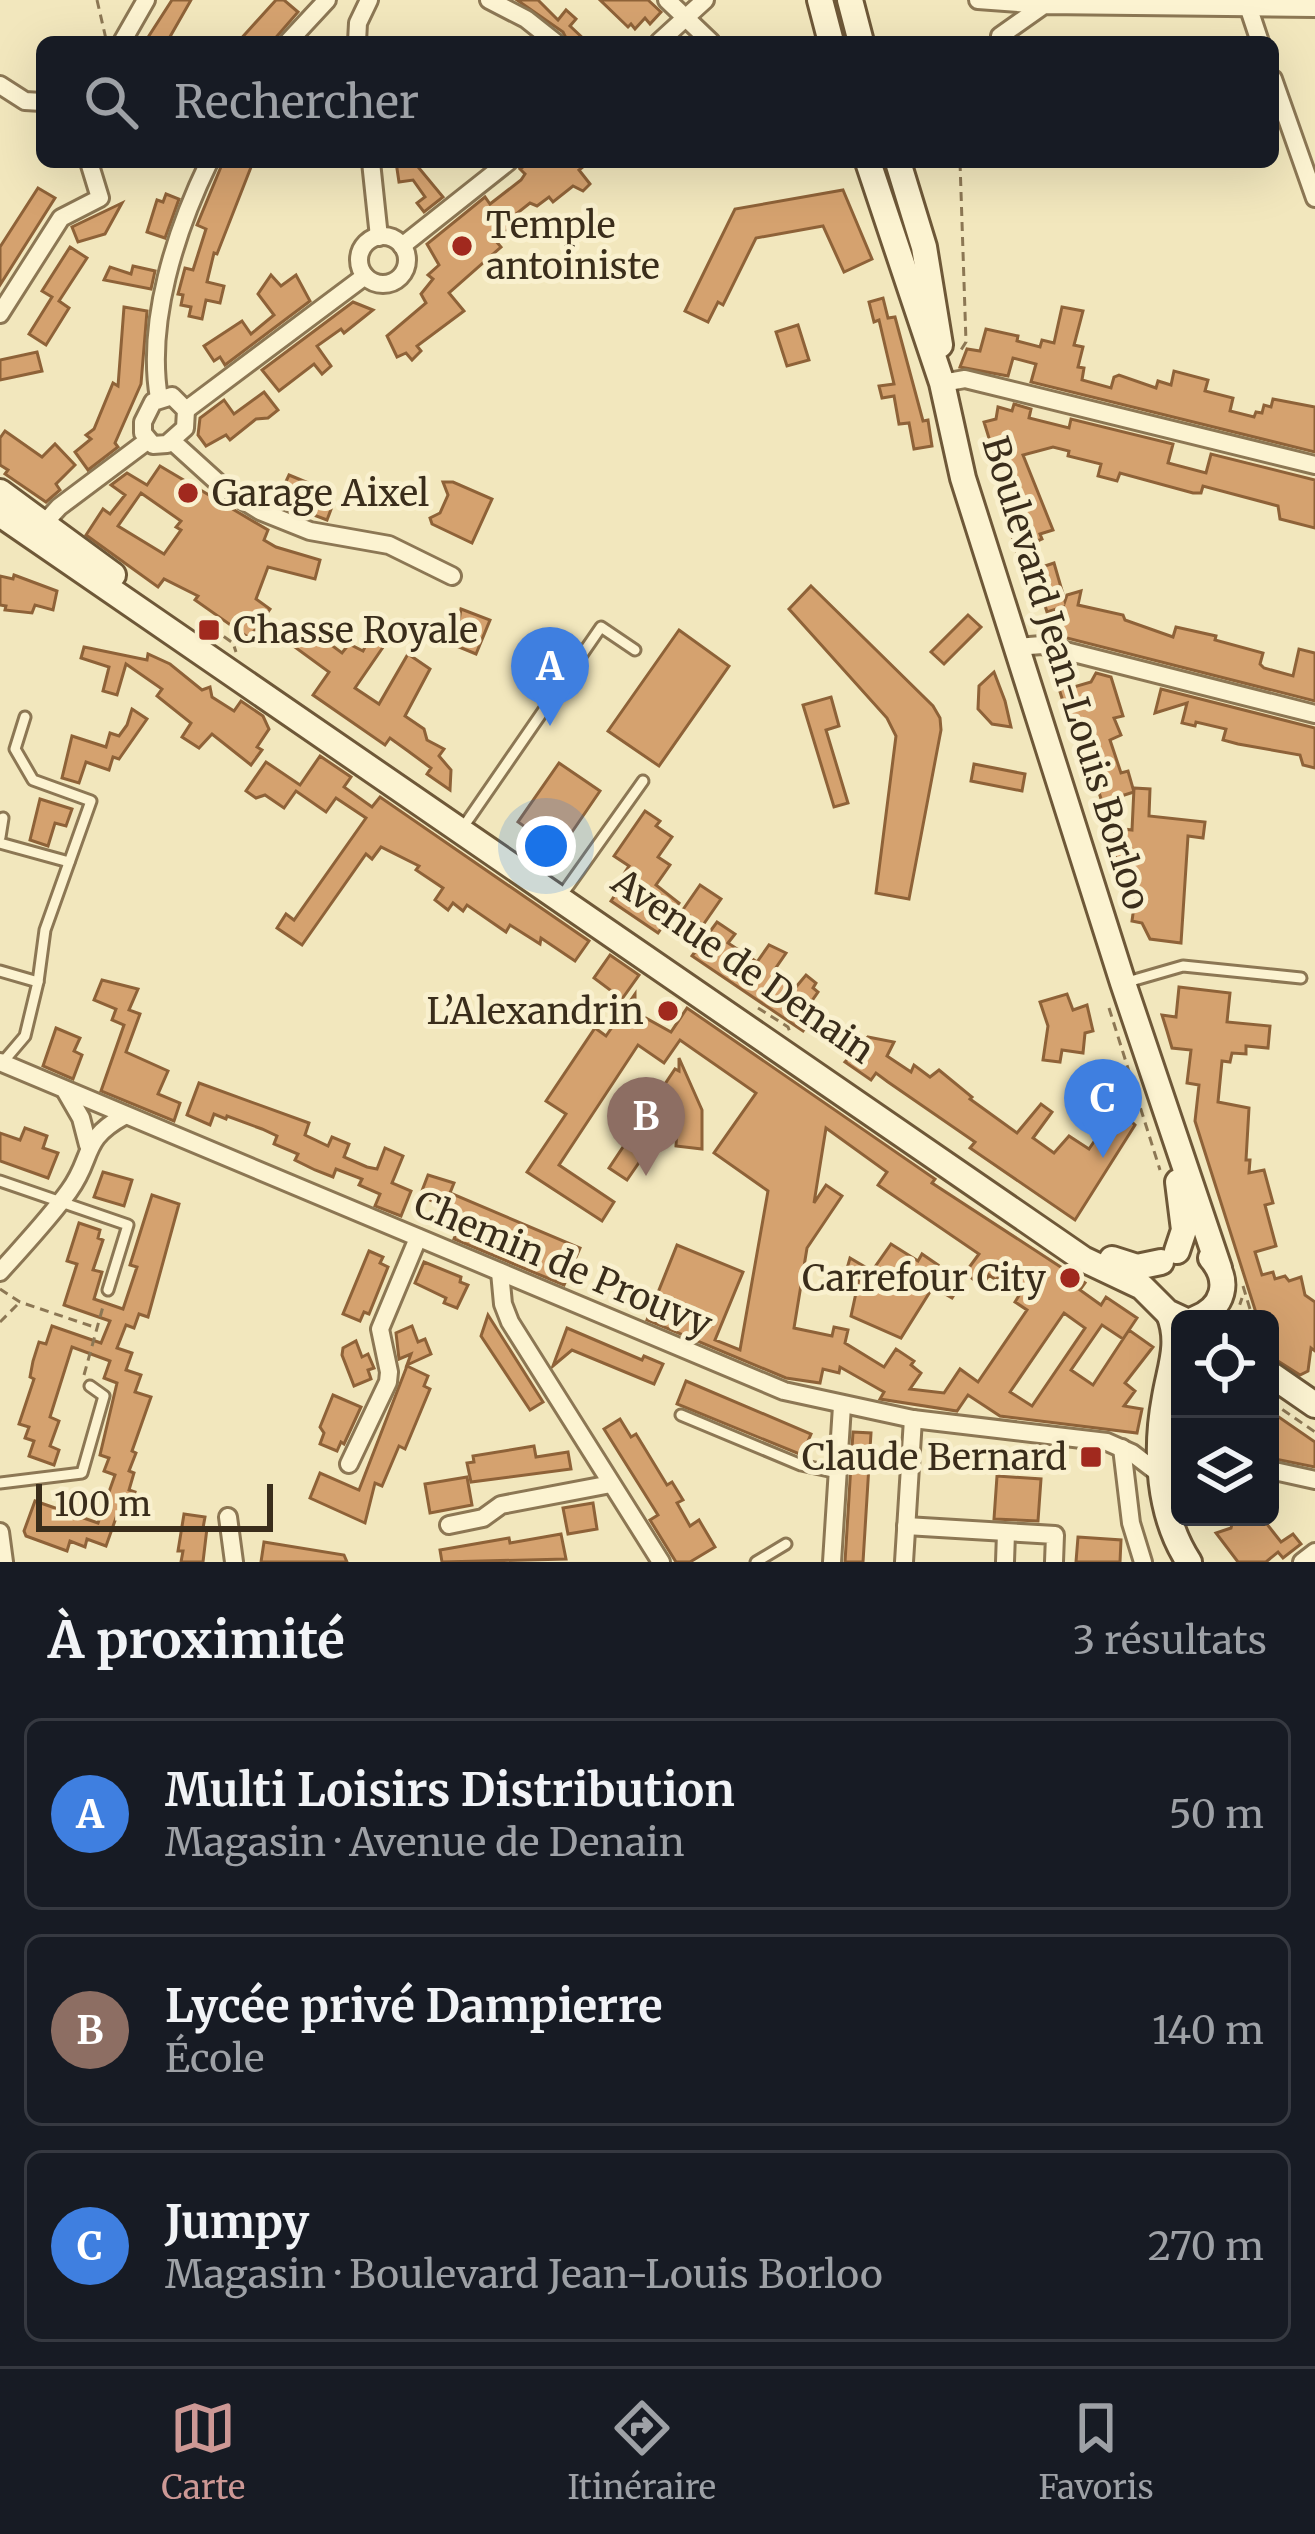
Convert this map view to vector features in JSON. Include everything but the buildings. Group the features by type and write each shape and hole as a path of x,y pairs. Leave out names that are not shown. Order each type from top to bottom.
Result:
{"main road":[{"path":"820,0 829,36"},
{"path":"850,0 859,36"},
{"name":"Boulevard Jean-Louis Borloo","path":"871,168 915,263 951,374 963,478 1123,983 1229,1270"},
{"name":"Boulevard Jean-Louis Borloo","path":"899,168 915,263"},
{"name":"Avenue de Denain","path":"0,492 38,530 218,662 1083,1259 1188,1310"},
{"name":"Avenue de Denain","path":"0,514 98,564 1091,1250 1137,1267 1202,1252 1229,1270"},
{"name":"Boulevard Jean-Louis Borloo","path":"1123,983 1128,1023 1180,1189 1184,1229 1153,1283 1190,1310"},
{"path":"1200,1310 1223,1286 1229,1270"},
{"path":"1171,1370 1162,1419 1162,1476 1174,1534 1189,1562"},
{"path":"1279,1380 1315,1405"}],"street":[{"path":"125,36 146,0"},
{"path":"294,36 327,0"},
{"path":"357,36 369,0"},
{"path":"489,0 547,36"},
{"path":"667,0 704,36"},
{"path":"666,36 705,0"},
{"path":"978,0 1315,8"},
{"path":"1000,36 1044,5"},
{"path":"1248,6 1258,36"},
{"path":"0,85 25,101 36,102"},
{"path":"1279,94 1310,172 1315,199"},
{"path":"0,314 61,218 100,198 91,168"},
{"path":"147,441 143,422 159,398 159,341 170,271 206,168"},
{"path":"372,168 380,237"},
{"path":"401,246 500,168"},
{"path":"380,237 401,246 406,263 398,278 382,284 364,276 359,265 366,243 380,237"},
{"path":"186,410 364,276"},
{"path":"951,374 1315,466"},
{"path":"147,441 161,446 185,428 186,410 176,397 159,398"},
{"path":"38,530 147,441"},
{"path":"172,441 220,485 260,511 310,531 396,547 452,576"},
{"path":"1016,647 1042,645 1315,714"},
{"name":"Chemin de Prouvy","path":"1,1063 757,1382 842,1406 913,1419 1090,1439 1122,1448 1162,1476"},
{"path":"65,1092 81,1118 88,1145"},
{"path":"0,1273 80,1173 88,1145 124,1116"},
{"path":"350,1464 388,1382 380,1329 418,1238"},
{"path":"500,1272 502,1304 510,1322 661,1562"},
{"path":"832,1562 842,1406"},
{"path":"904,1562 913,1419"},
{"path":"1122,1448 1130,1523 1143,1562"},
{"path":"1279,1472 1315,1480"},
{"path":"449,1525 483,1518 501,1505 611,1484"},
{"path":"228,1517 234,1562"},
{"path":"906,1526 1055,1535 1054,1562"},
{"path":"0,1532 4,1562"},
{"path":"1005,1562 1006,1533"},
{"path":"1302,1562 1315,1552"}],"lane":[{"path":"468,820 601,627 635,650"},
{"path":"1,1063 25,1036 45,930 91,801 33,780 15,748 25,717"},
{"path":"567,888 643,781"},
{"path":"3,818 0,840 69,862"},
{"path":"1123,983 1183,966 1301,978"},
{"path":"0,971 38,982"},
{"path":"0,1181 128,1225 108,1290"},
{"path":"0,1483 82,1473 104,1396 90,1386"},
{"path":"681,1414 801,1465 838,1473"},
{"path":"756,1562 786,1544"}],"path":[{"path":"97,0 106,36"},
{"path":"951,374 966,342 960,168"},
{"path":"1229,1270 1244,1289 1250,1310"},
{"path":"0,1289 20,1302 98,1328"},
{"path":"1204,1310 1244,1289"},
{"path":"90,1386 83,1378 108,1290"},
{"path":"0,1322 20,1302"},
{"path":"1279,1407 1315,1432"}],"place":[{"name":"Temple antoiniste","path":"462,246"},
{"name":"Garage Aixel","path":"188,493"},
{"name":"Chasse Royale","path":"209,630"},
{"name":"Multi Loisirs Distribution","path":"550,726"},
{"name":"L’Alexandrin","path":"668,1011"},
{"name":"Jumpy","path":"1103,1158"},
{"name":"Lycée privé Dampierre","path":"646,1176"},
{"name":"Carrefour City","path":"1070,1278"},
{"name":"Claude Bernard","path":"1091,1457"}]}
